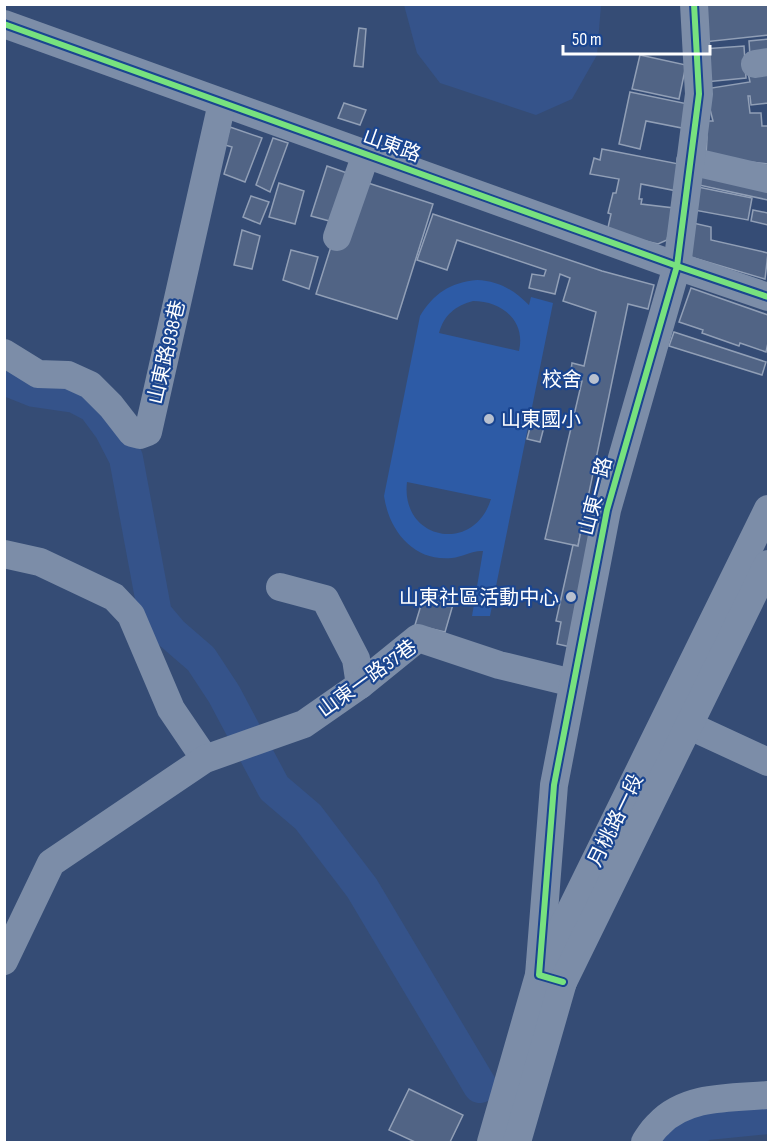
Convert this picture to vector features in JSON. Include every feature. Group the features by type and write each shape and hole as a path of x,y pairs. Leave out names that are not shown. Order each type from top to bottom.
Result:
{"street":[{"name":"山東一路","path":"551,978 554,785 607,510 677,266 699,94 694,4"},
{"name":"山東路","path":"4,24 768,297"},
{"name":"山東路938巷","path":"4,353 38,374 68,375 90,385 111,406 132,433 140,435 148,432 222,103"},
{"path":"337,237 366,154"},
{"path":"690,161 768,179"},
{"name":"月桃路一段","path":"512,1142 551,978 768,509"},
{"path":"4,554 40,562 114,597 131,615 171,709 205,759 51,863 4,961"},
{"name":"月桃路一段","path":"551,978 690,726 768,564"},
{"path":"280,587 325,599 357,659 360,685"},
{"name":"山東一路37巷","path":"205,759 304,724 360,685 418,638 499,665 573,683"},
{"path":"554,658 573,683"},
{"path":"690,726 768,762"},
{"path":"645,1143 659,1123 674,1112 696,1102 768,1095"}],"shaded area":[{"path":"404,5 601,5 597,55 572,99 536,115 440,83 417,53"},
{"path":"477,280 499,284 518,295 529,305 531,297 553,303 490,616 472,616 483,551 452,558 438,558 415,549 406,542 391,521 384,496 420,316 437,295 451,286","holes":["473,301 493,305 509,315 519,331 519,351 439,333 451,312","407,482 490,499 491,499 482,517 470,528 455,534 440,533 426,528 415,517 408,502"]}],"building":[{"path":"701,4 768,4 768,35 704,42"},
{"path":"359,28 366,29 363,67 354,66"},
{"path":"768,39 768,55 750,56 749,41"},
{"path":"744,46 746,78 705,82 703,49"},
{"path":"640,55 686,65 679,99 632,89"},
{"path":"768,66 768,103 751,105 750,96 748,96 750,113 761,113 762,126 768,126 768,164 706,157 707,137 704,121 713,121 705,89 750,82 747,68"},
{"path":"630,92 688,104 687,129 646,121 640,149 619,144"},
{"path":"344,103 366,110 360,125 338,118"},
{"path":"230,127 262,138 245,182 224,174 232,147 225,145"},
{"path":"273,138 288,143 270,192 256,185"},
{"path":"602,149 679,164 677,191 641,184 639,199 642,199 641,204 674,208 667,240 658,244 607,232 611,214 608,213 619,179 590,174 594,158 600,160"},
{"path":"327,166 347,173 333,222 311,216"},
{"path":"701,170 768,182 768,200 699,185"},
{"path":"365,182 433,204 397,319 316,294 334,237"},
{"path":"279,183 304,191 295,224 269,217"},
{"path":"698,187 752,198 748,220 694,210"},
{"path":"251,196 269,202 260,224 243,217"},
{"path":"753,210 768,213 768,225 751,221"},
{"name":"校舍","path":"433,214 602,271 654,285 648,309 628,304 578,546 545,539 582,381 570,378 572,363 584,366 596,312 563,301 570,278 560,274 555,294 529,288 532,274 544,276 546,270 457,240 447,270 417,260"},
{"path":"693,223 711,227 711,240 768,253 765,279 687,256"},
{"path":"242,230 260,236 252,269 234,265"},
{"path":"291,250 318,257 309,289 283,280"},
{"path":"691,288 768,315 766,352 740,343 739,346 679,322"},
{"path":"674,332 766,362 762,375 669,346"},
{"path":"532,420 545,423 540,442 527,439"},
{"path":"585,509 599,512 571,647 557,644 561,622 556,621 573,545 578,546"},
{"path":"425,592 454,601 445,632 415,625"},
{"path":"409,1089 463,1115 450,1142 415,1142 389,1130"}],"waterway":[{"path":"4,375 9,380 34,390 75,396 94,406 111,429 126,458 155,614 171,633 201,659 224,694 274,788 308,817 362,888 480,1086"},
{"path":"673,1142 683,1132 707,1123 768,1117"}],"cycle path":[{"path":"563,982 539,975 554,785 607,510 677,266 699,94 694,4"},
{"path":"4,24 768,297"}],"place":[{"name":"校舍","path":"594,379"},
{"name":"山東國小","path":"489,419"},
{"name":"山東社區活動中心","path":"571,597"}]}
